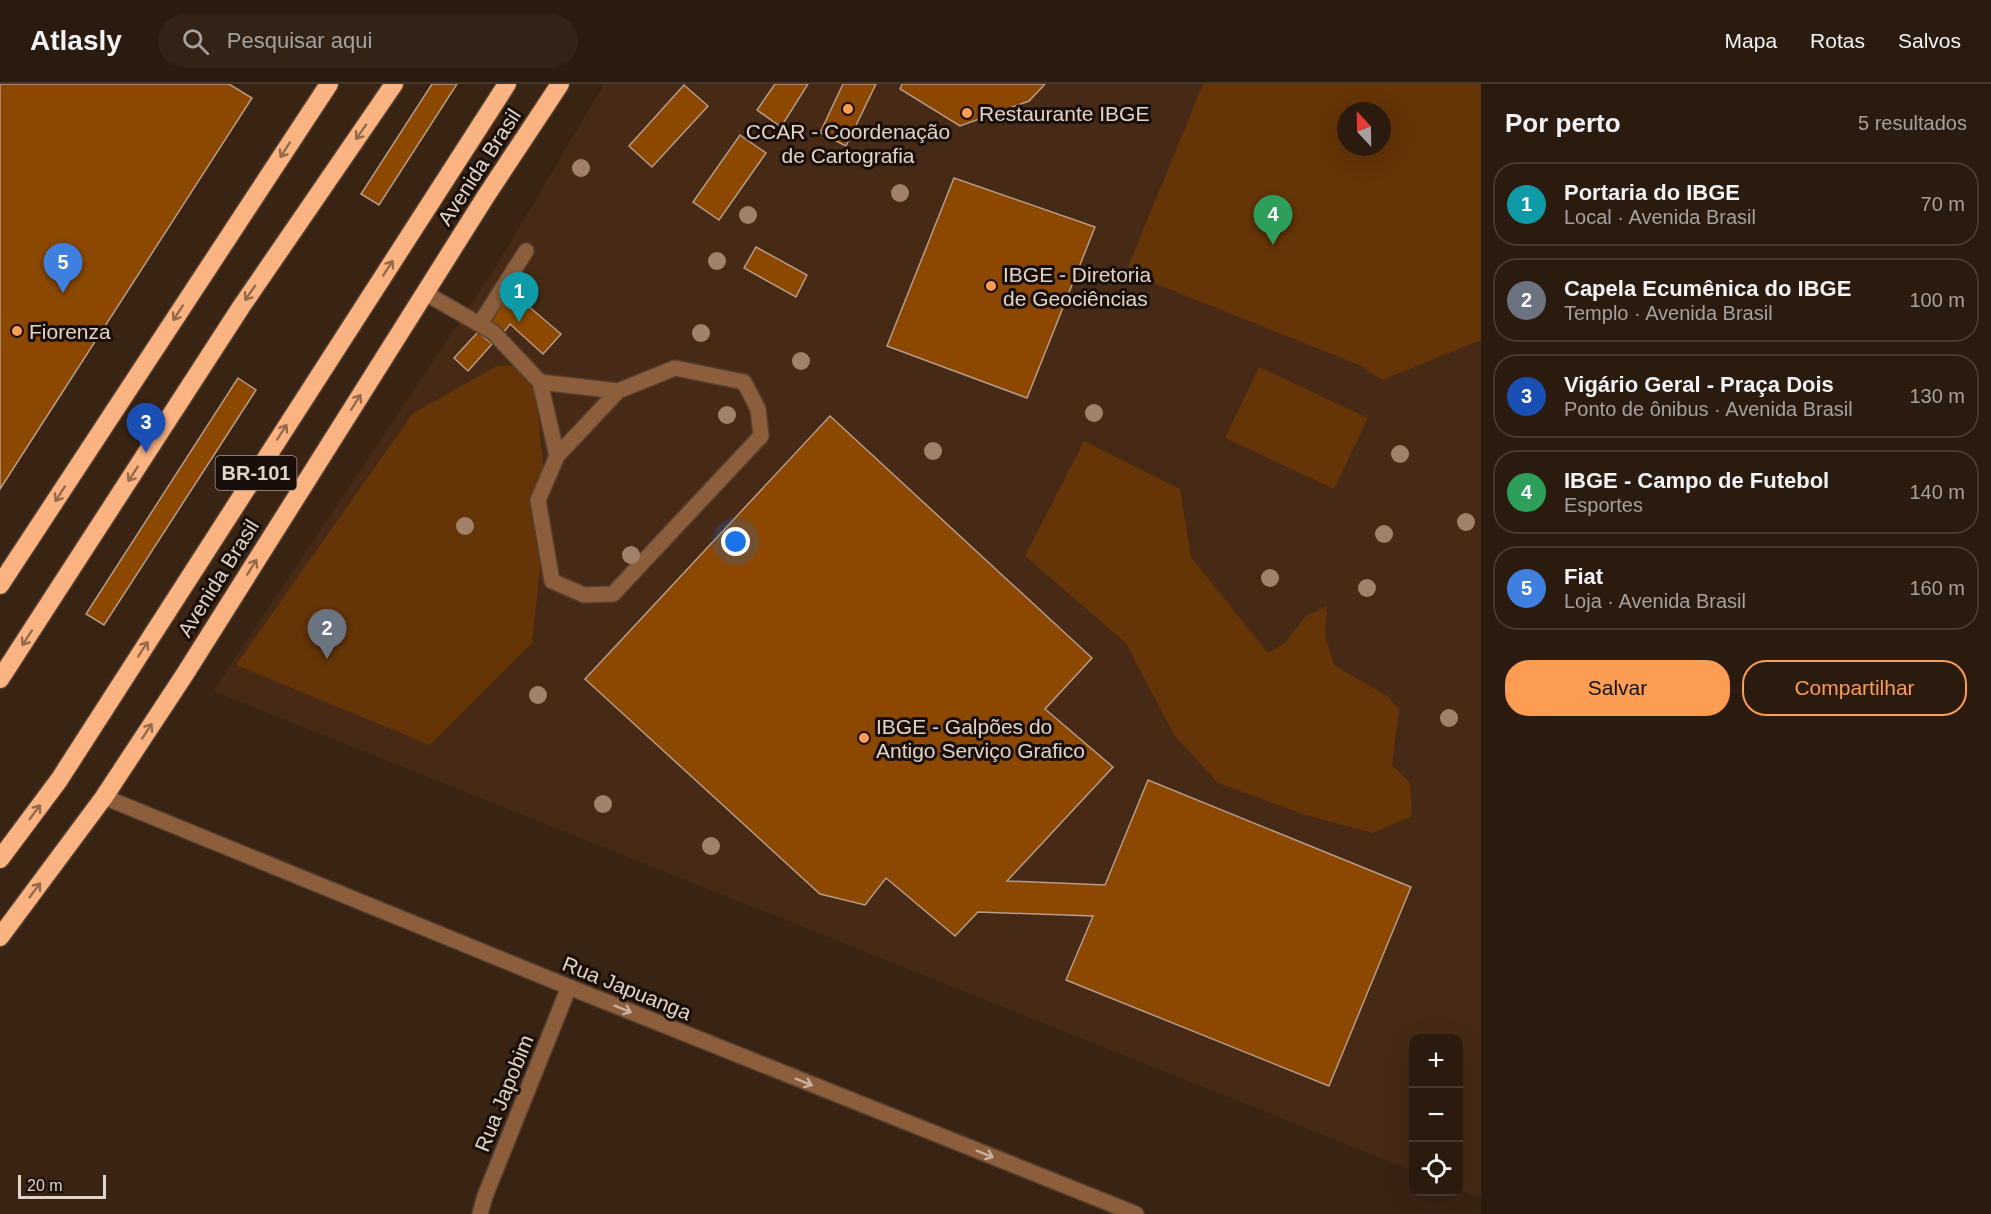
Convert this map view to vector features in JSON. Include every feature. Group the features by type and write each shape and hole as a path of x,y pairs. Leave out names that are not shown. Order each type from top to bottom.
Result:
{"highway":[{"path":"0,585 329,84"},
{"path":"0,679 241,307 394,84"},
{"name":"Avenida Brasil","path":"0,859 59,780 507,84"},
{"name":"Avenida Brasil","path":"0,937 104,797 185,674 425,293 560,84"}],"street":[{"path":"480,324 526,251"},
{"path":"425,293 493,332 540,382 557,456"},
{"path":"675,368 744,382 758,409 761,436 614,594 584,594 552,581 538,500 557,456 618,391 675,368"},
{"path":"540,382 618,391"},
{"name":"Rua Japuanga","path":"104,797 569,987 1136,1214"},
{"name":"Rua Japobim","path":"480,1214 569,987"}],"shaded area":[{"path":"604,84 1481,84 1481,1198 1463,1191 1463,1034 1409,1034 1409,1169 213,691 495,268"},
{"path":"1203,84 1481,84 1481,340 1382,380 1359,365 1126,272"},
{"path":"526,365 537,404 547,503 532,643 430,745 236,665 413,413 497,366"},
{"path":"1259,367 1368,418 1334,489 1225,438"},
{"path":"1084,441 1180,489 1191,557 1268,653 1286,642 1306,616 1327,606 1325,635 1334,665 1387,696 1399,710 1392,765 1410,783 1412,816 1373,833 1305,815 1218,783 1174,735 1126,643 1025,556"}],"building":[{"path":"0,84 229,84 252,98 0,489"},
{"path":"432,84 457,84 379,205 361,194"},
{"name":"CCAR - Coordenação de Cartografia","path":"775,84 808,84 781,127 757,110"},
{"name":"CCAR - Coordenação de Cartografia","path":"843,84 876,84 846,146 820,133"},
{"name":"Restaurante IBGE","path":"902,84 1045,84 1029,101 960,126 900,89"},
{"path":"684,85 708,106 652,167 629,146"},
{"path":"740,135 766,153 719,220 693,202"},
{"name":"IBGE - Diretoria de Geociências","path":"954,178 1095,227 1027,398 887,346"},
{"path":"756,247 807,275 796,297 744,268"},
{"path":"513,293 561,334 543,354 510,324 504,332 489,319"},
{"path":"478,332 492,344 468,371 454,358"},
{"path":"238,378 256,390 104,625 86,614"},
{"name":"IBGE - Galpões do Antigo Serviço Grafico","path":"830,416 1092,658 1045,709 1113,767 1007,881 1105,885 1148,780 1411,887 1329,1086 1066,980 1093,916 978,912 955,936 886,878 865,905 820,894 585,679"}],"place":[{"name":"CCAR - Coordenação de Cartografia","path":"848,109"},
{"name":"Restaurante IBGE","path":"967,113"},
{"name":"IBGE - Campo de Futebol","path":"1273,245"},
{"name":"IBGE - Diretoria de Geociências","path":"991,286"},
{"name":"Fiat","path":"63,293"},
{"name":"Portaria do IBGE","path":"519,322"},
{"name":"Fiorenza","path":"17,331"},
{"name":"Vigário Geral - Praça Dois","path":"146,453"},
{"name":"Capela Ecumênica do IBGE","path":"327,659"},
{"name":"IBGE - Galpões do Antigo Serviço Grafico","path":"864,738"}]}
